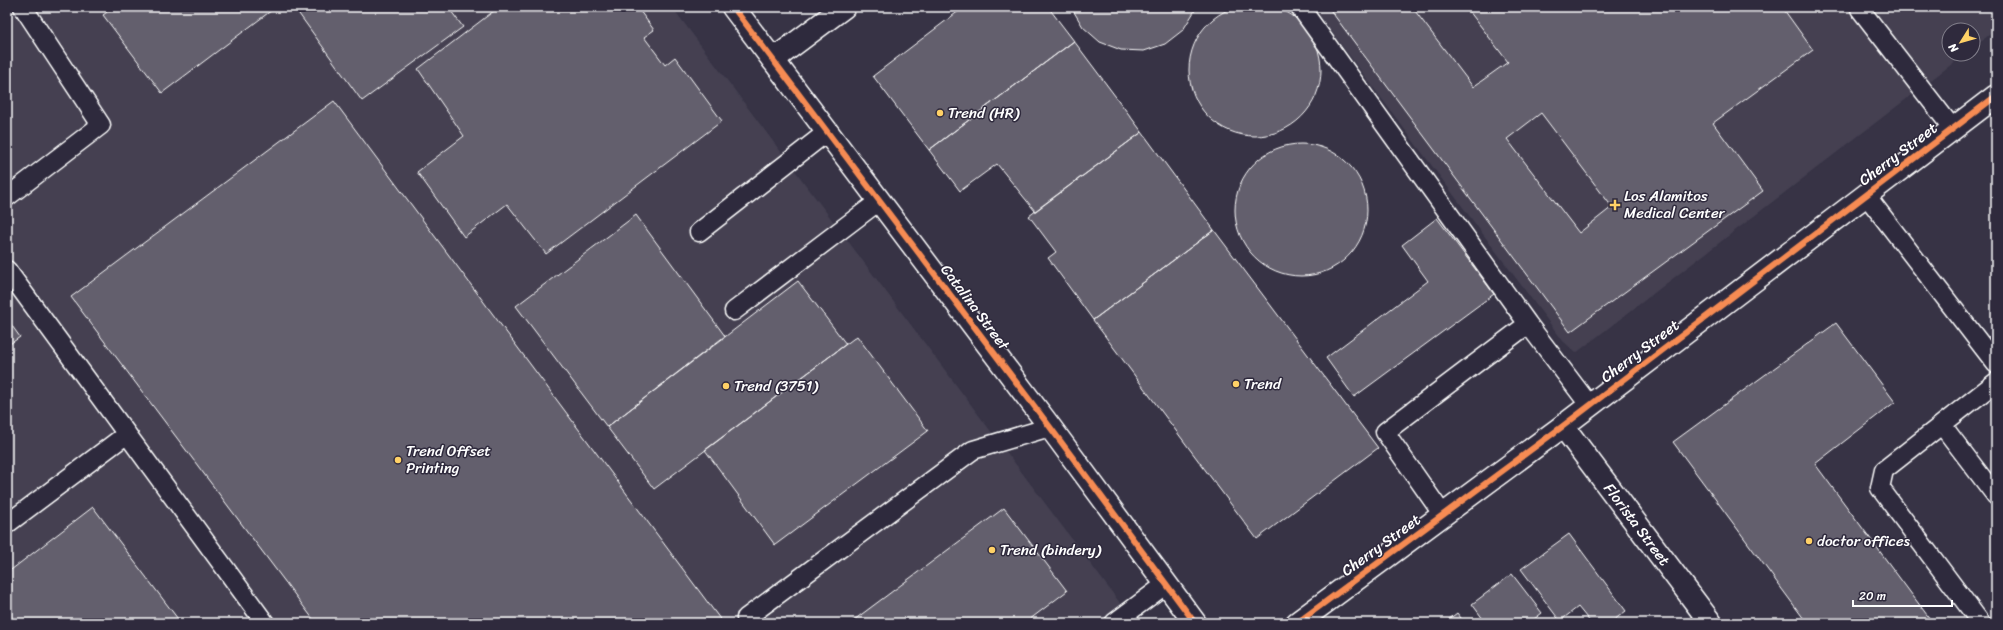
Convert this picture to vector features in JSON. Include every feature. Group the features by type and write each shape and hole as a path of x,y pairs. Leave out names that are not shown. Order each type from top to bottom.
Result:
{"street":[{"name":"Catalina Street","path":"734,7 1050,427 1195,623"},
{"path":"773,60 844,7"},
{"name":"Cherry Street","path":"1297,623 1564,426 1996,96"},
{"name":"Florista Street","path":"1564,426 1711,623"}],"lane":[{"path":"7,197 101,125 23,7"},
{"path":"1300,7 1528,324 1590,406"},
{"path":"1860,10 1953,129"},
{"path":"699,232 827,132"},
{"path":"1866,195 1996,364"},
{"path":"734,311 879,201"},
{"path":"7,270 265,623"},
{"path":"1442,515 1385,432 1528,324"},
{"path":"1981,623 1880,488 1884,470 1996,382"},
{"path":"1942,425 1996,496"},
{"path":"746,618 973,450 1050,427"},
{"path":"7,524 127,434"},
{"path":"1114,623 1166,584"}],"shaded area":[{"path":"7,7 672,7 1135,623 7,623"},
{"name":"Los Alamitos Medical Center","path":"1313,7 1996,7 1996,30 1981,41 1981,22 1941,22 1941,62 1955,62 1576,353 1563,341"}],"building":[{"path":"1255,4 1280,9 1297,19 1306,28 1316,45 1321,70 1316,95 1306,112 1297,121 1280,131 1255,136 1230,131 1213,121 1204,112 1194,95 1189,70 1194,45 1204,28 1213,19 1230,9"},
{"path":"114,7 276,7 162,93 103,15"},
{"path":"294,7 448,7 463,27 362,101"},
{"path":"499,7 637,7 654,30 644,37 665,65 675,57 722,121 546,254 507,204 464,237 417,172 464,136 418,69"},
{"name":"Trend (HR)","path":"964,7 1048,7 1074,41 929,150 873,76"},
{"path":"1071,7 1197,7 1183,30 1165,44 1144,51 1121,50 1100,42 1083,27"},
{"name":"Los Alamitos Medical Center","path":"1328,7 1412,7 1473,87 1508,62 1466,7 1782,7 1813,50 1713,123 1763,191 1570,332","holes":["1541,113 1612,207 1579,233 1507,139"]},
{"path":"1074,41 1142,132 1035,211 997,164 960,191 929,150"},
{"name":"Trend Offset Printing","path":"334,101 723,623 316,623 71,297"},
{"path":"1142,132 1214,230 1093,320 1048,258 1056,252 1029,216"},
{"path":"1307,144 1326,149 1338,155 1348,163 1356,173 1362,185 1366,197 1366,223 1362,235 1356,247 1348,257 1338,265 1326,271 1314,275 1295,276 1276,271 1264,265 1254,257 1246,247 1240,235 1236,223 1235,204 1240,185 1246,173 1254,163 1264,155 1276,149 1288,145"},
{"path":"636,215 725,336 607,427 516,306"},
{"path":"1437,218 1494,294 1354,397 1326,358 1428,281 1402,245"},
{"name":"Trend","path":"1214,230 1378,448 1257,539 1093,320"},
{"name":"Trend (3751)","path":"798,281 846,344 654,489 607,427"},
{"path":"7,319 20,337 7,346"},
{"name":"doctor offices","path":"1836,323 1895,402 1815,464 1930,619 1925,623 1807,623 1673,442"},
{"path":"857,336 928,431 775,545 705,450"},
{"path":"93,507 181,623 7,623 7,573"},
{"name":"Trend (bindery)","path":"1004,508 1067,591 1025,623 850,623"},
{"path":"1569,534 1626,611 1610,623 1605,621 1591,623 1578,607 1560,621 1521,569"},
{"path":"1512,574 1542,613 1529,623 1486,623 1472,604"},
{"path":"1457,613 1465,623 1444,623"}],"cycle path":[{"path":"733,7 1050,427 1195,623"},
{"path":"1297,623 1563,426 1996,96"}],"place":[{"name":"Trend (HR)","path":"940,113"},
{"name":"Los Alamitos Medical Center","path":"1615,205"},
{"name":"Trend","path":"1236,384"},
{"name":"Trend (3751)","path":"726,386"},
{"name":"Trend Offset Printing","path":"398,460"},
{"name":"doctor offices","path":"1809,541"},
{"name":"Trend (bindery)","path":"992,550"}]}
